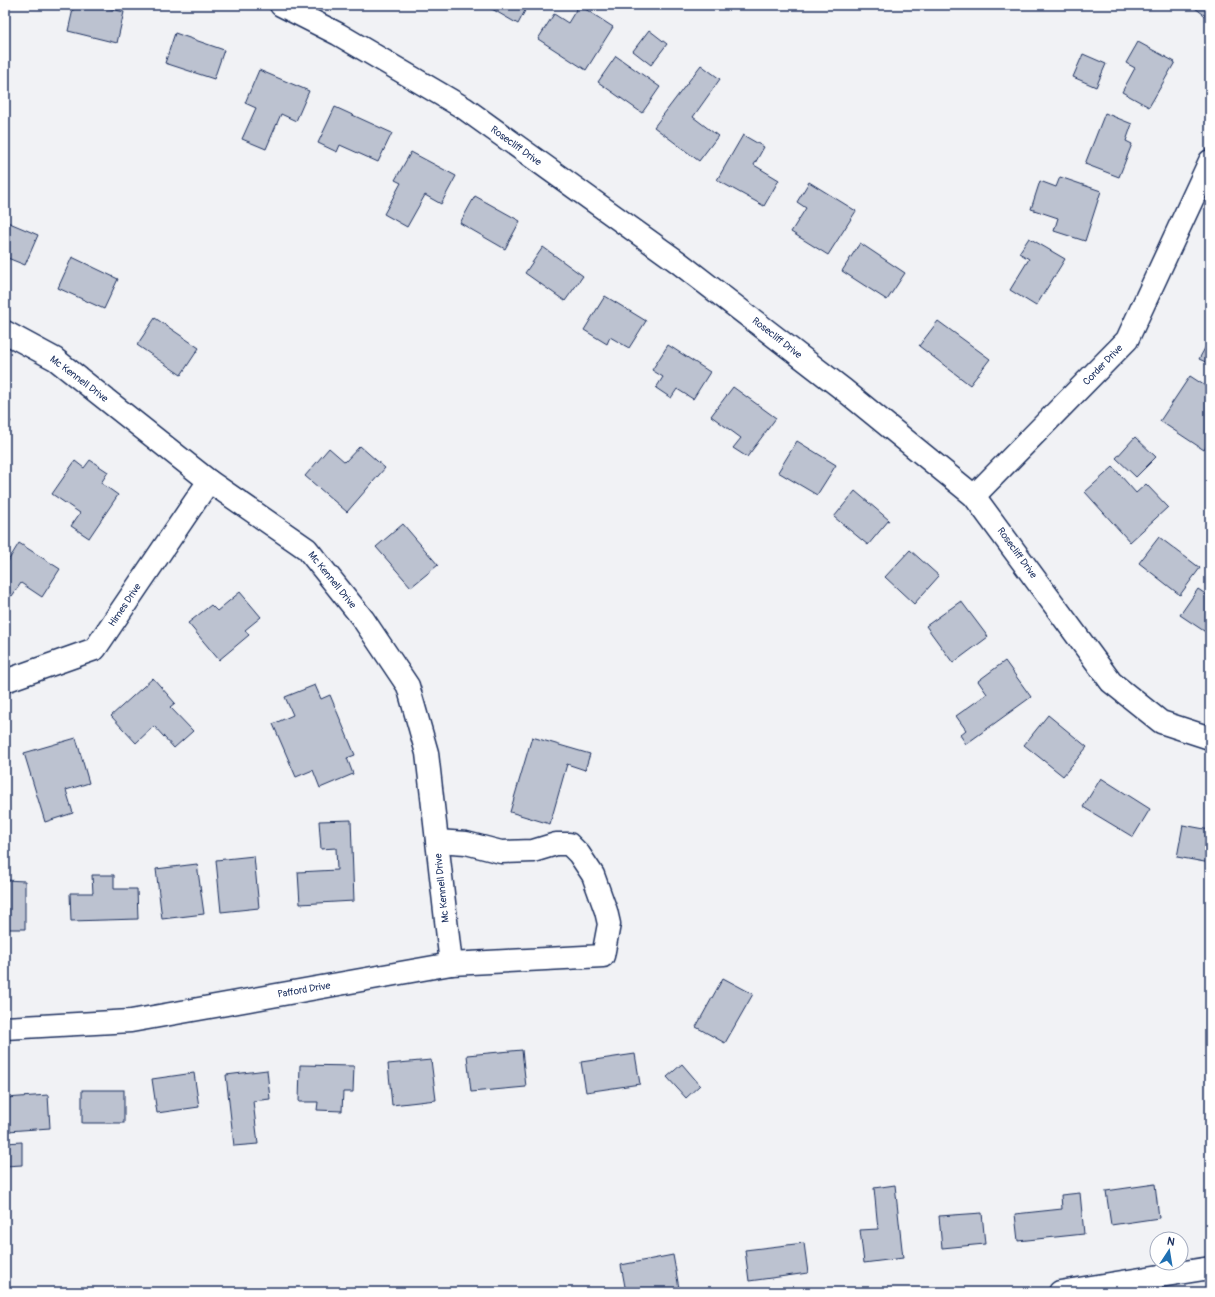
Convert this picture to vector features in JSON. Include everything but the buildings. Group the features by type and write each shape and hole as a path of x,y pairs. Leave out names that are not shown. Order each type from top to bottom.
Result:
{"street":[{"name":"Rosecliff Drive","path":"280,5 338,34 464,108 684,266 844,390 974,496 1111,682 1161,722 1210,738"},
{"name":"Corder Drive","path":"974,496 1127,340 1210,161"},
{"name":"Mc Kennell Drive","path":"5,332 55,359 209,481 307,549 363,619 408,686 427,753 451,964"},
{"name":"Himes Drive","path":"5,681 95,649 209,481"},
{"name":"Pafford Drive","path":"5,1028 131,1021 451,964 603,956 609,924 606,911 593,875 579,854 568,844 556,844 533,851 501,852 466,843 437,841"},
{"path":"1060,1292 1210,1268"}]}
